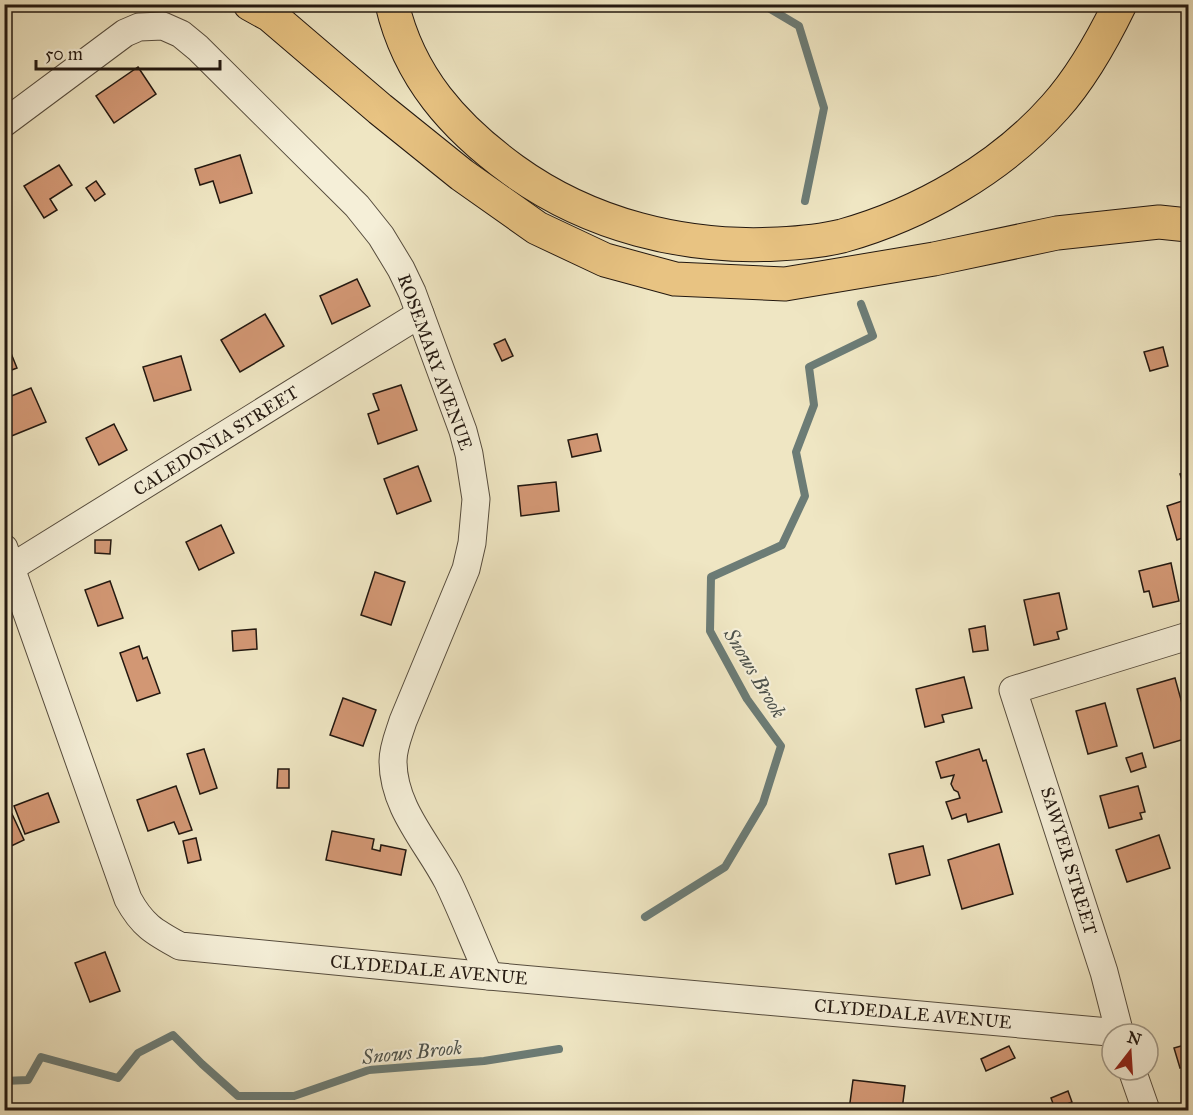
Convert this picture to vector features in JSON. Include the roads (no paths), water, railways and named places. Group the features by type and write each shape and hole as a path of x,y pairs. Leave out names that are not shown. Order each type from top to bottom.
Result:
{"highway":[{"path":"250,4 270,15 462,175 537,228 605,260 675,279 785,284 934,259 1057,233 1159,222 1188,225"},
{"path":"392,4 407,52 436,99 478,142 534,185 603,219 642,230 718,244 758,245 800,243 841,236 875,225 931,201 989,165 1023,139 1056,106 1099,46 1120,4"}],"street":[{"name":"ROSEMARY AVENUE","path":"4,123 125,33 140,27 163,26 181,34 198,48 357,206 393,255 412,292 467,446 476,499 475,520 466,569 398,737 393,761 394,777 405,811 448,881 489,976"},
{"name":"CALEDONIA STREET","path":"8,558 420,314"},
{"name":"CLYDEDALE AVENUE","path":"8,558 128,899 137,917 180,946 1100,1032"},
{"name":"SAWYER STREET","path":"1117,1022 1104,972 1013,690 1188,636"},
{"path":"1136,1082 1146,1110"}],"waterway":[{"name":"Snows Brook","path":"762,4 799,26 824,108 805,201"},
{"name":"Snows Brook","path":"645,917 725,867 763,803 781,746 747,699 710,631 711,577 782,545 805,496 796,452 814,405 809,367 873,336 861,304"},
{"name":"Snows Brook","path":"4,1081 28,1080 41,1057 118,1078 138,1053 173,1035 238,1096 294,1096 369,1070 484,1061 559,1049"}]}
